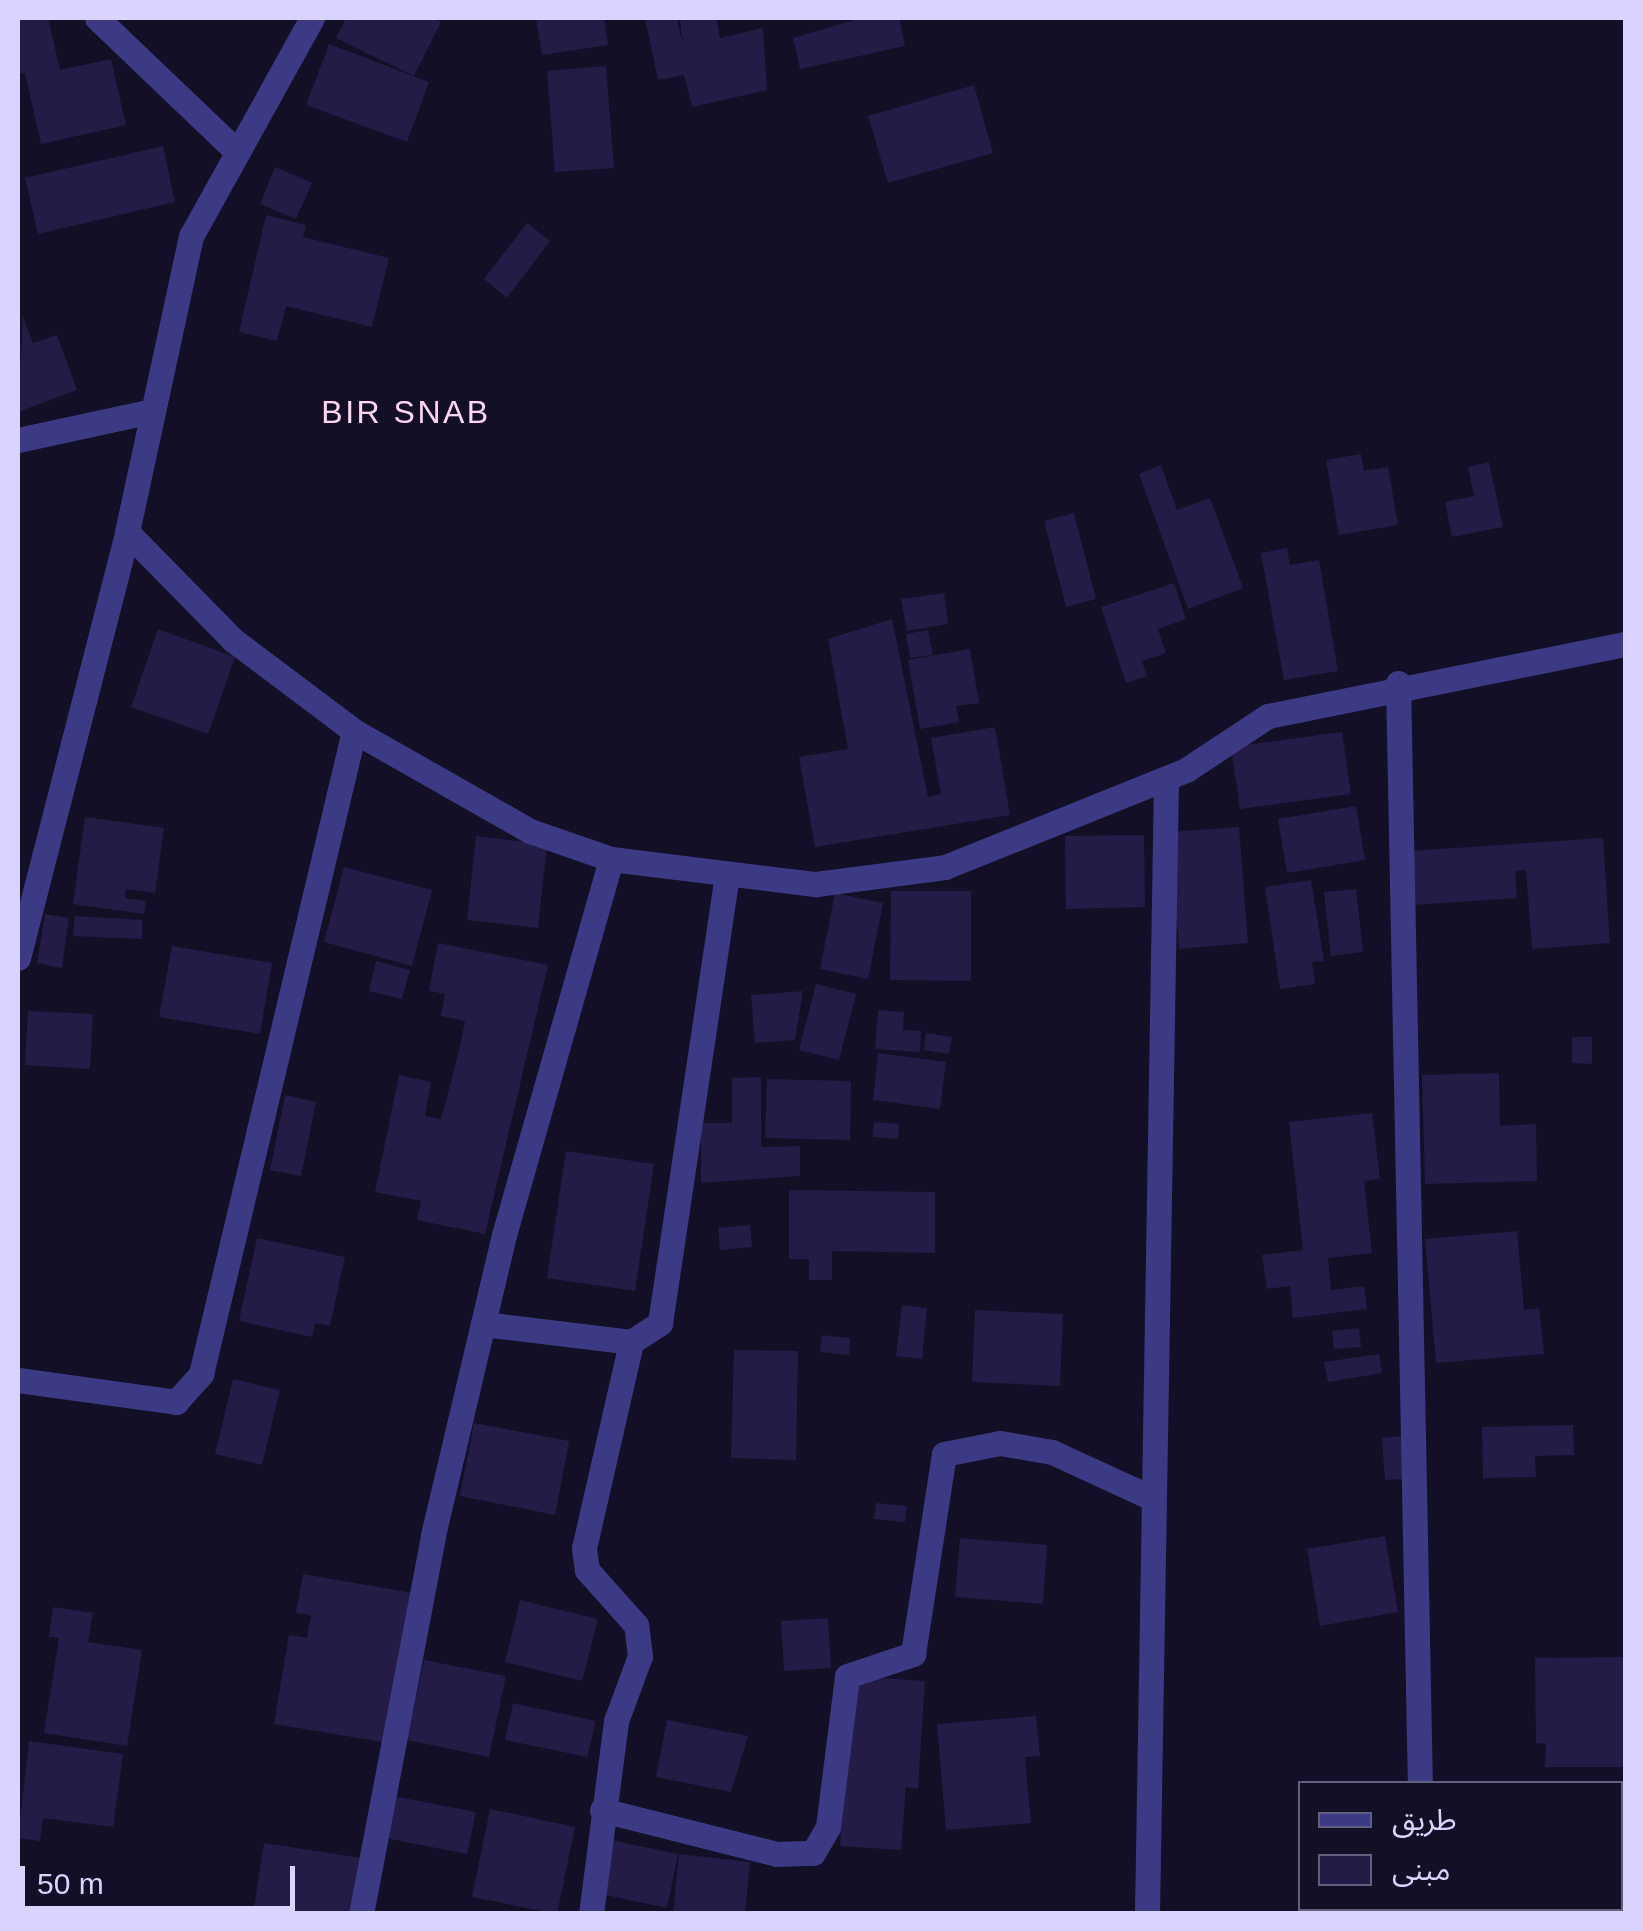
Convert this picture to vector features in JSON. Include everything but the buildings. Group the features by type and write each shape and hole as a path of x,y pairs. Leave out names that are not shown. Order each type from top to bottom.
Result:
{"street":[{"path":"97,18 236,151"},
{"path":"18,958 127,532 148,412 191,236 312,18"},
{"path":"18,440 148,412"},
{"path":"127,532 233,640 354,731 436,784 612,859 816,884 945,867 1166,779 1268,716 1398,683 1626,644"},
{"path":"1398,683 1420,1781"},
{"path":"18,1380 176,1402 201,1374 354,731"},
{"path":"1147,1914 1150,1497 1166,779"},
{"path":"361,1914 482,1324 612,859"},
{"path":"482,1324 631,1342 660,1323 727,874"},
{"path":"591,1914 616,1720 640,1656 636,1625 588,1570 584,1548 631,1342"},
{"path":"602,1810 778,1854 813,1853 828,1827 846,1676 912,1654 944,1454 982,1443 1052,1452 1150,1497"}],"district":[{"name":"BIR SNAB","path":"406,412"}]}
